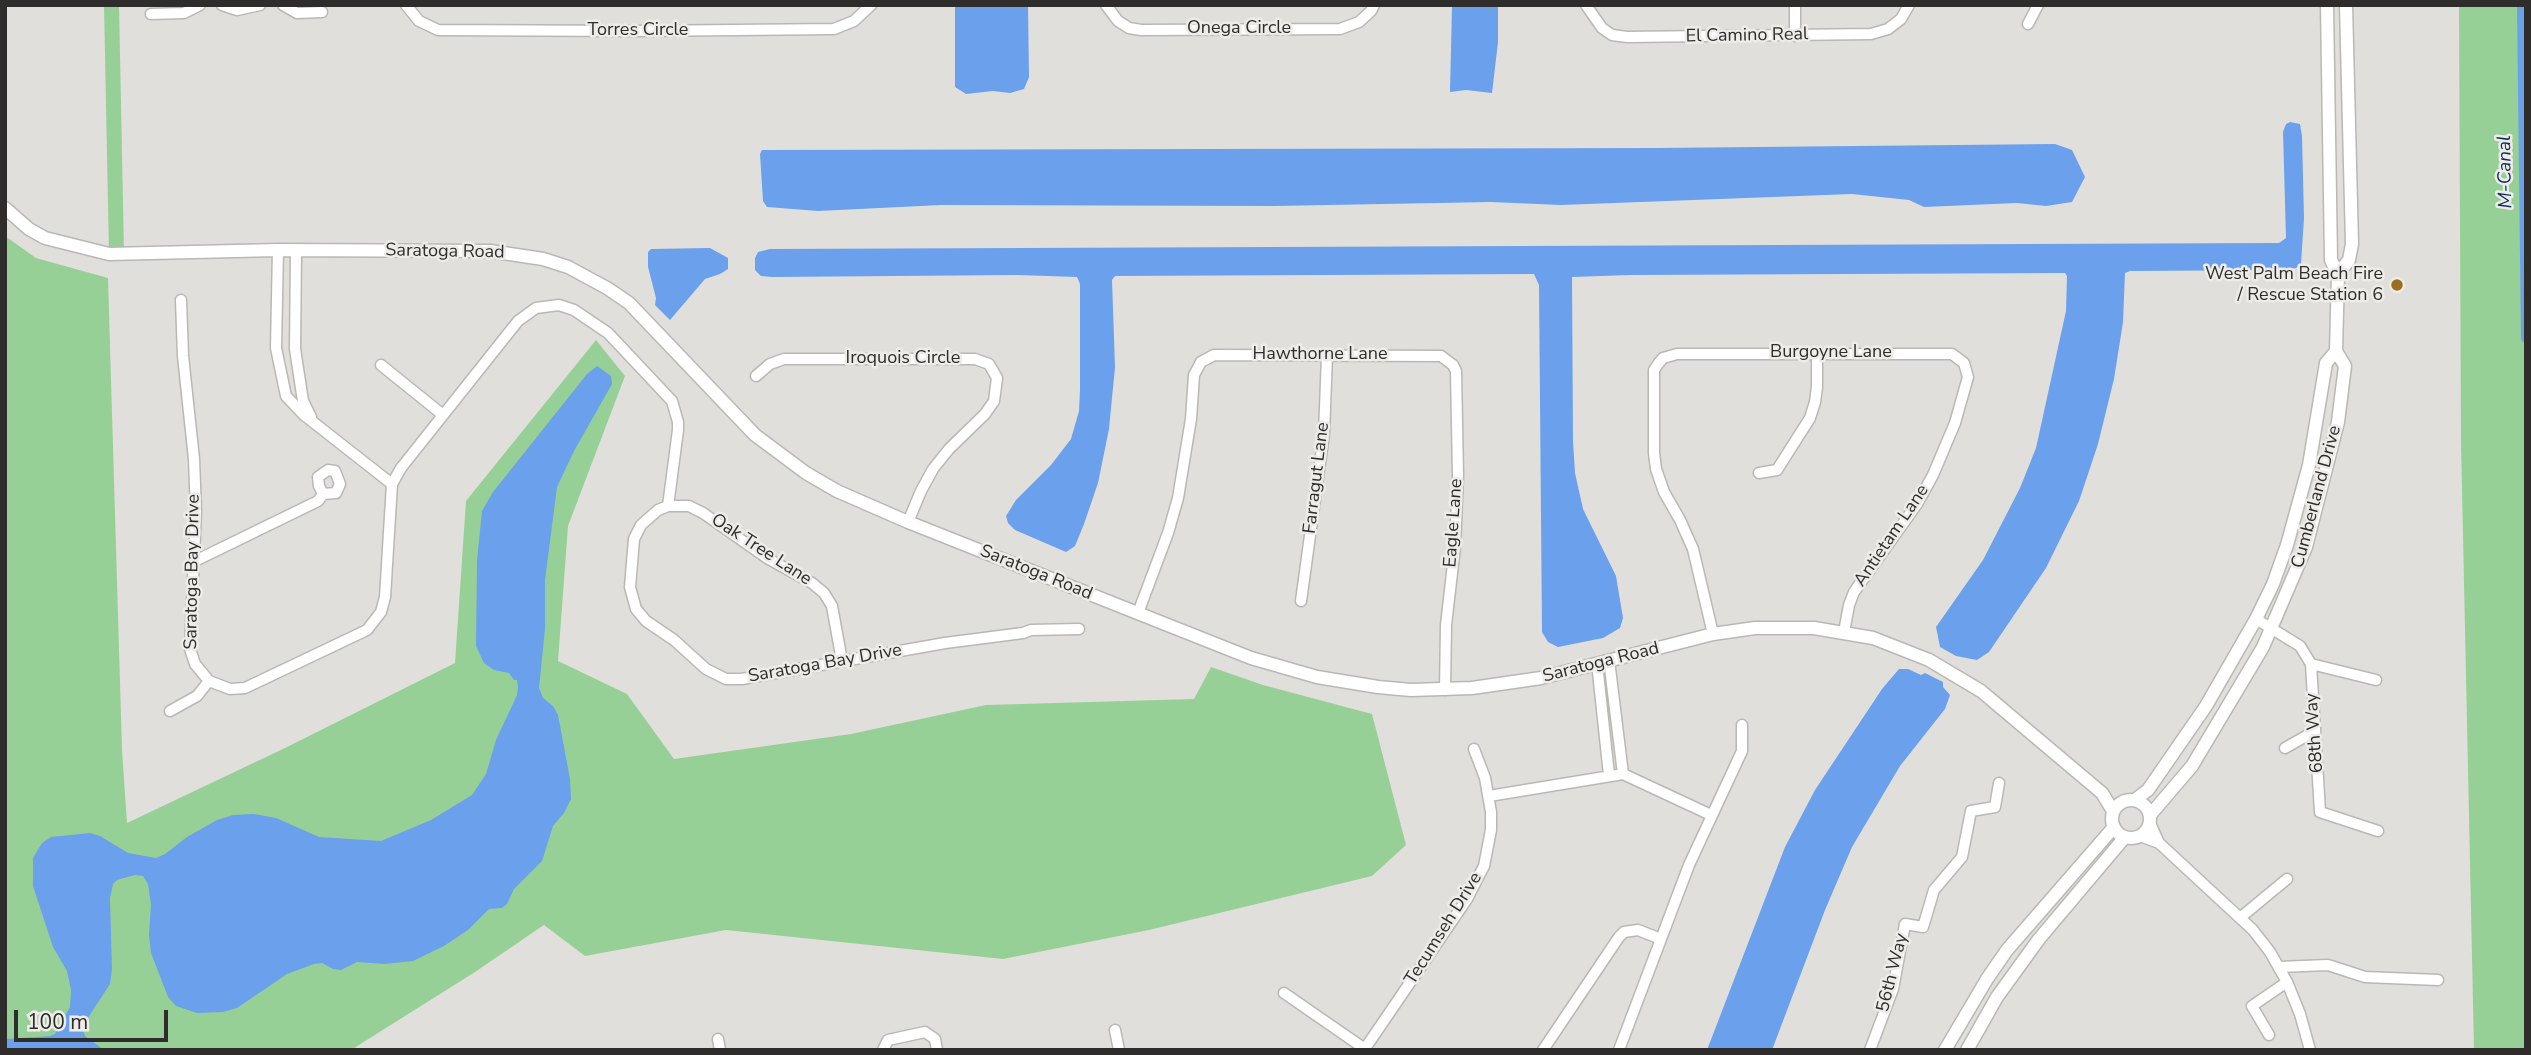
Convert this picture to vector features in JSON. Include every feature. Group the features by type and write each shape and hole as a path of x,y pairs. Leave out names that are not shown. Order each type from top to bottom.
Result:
{"street":[{"path":"151,14 184,13 200,5"},
{"path":"222,5 237,10 260,5"},
{"path":"283,5 297,13 322,12"},
{"name":"Torres Circle","path":"406,5 419,21 438,30 649,31 834,29 855,21 871,5"},
{"name":"Onega Circle","path":"1106,5 1118,21 1141,30 1340,29 1359,22 1371,12 1374,5"},
{"name":"El Camino Real","path":"1586,5 1602,28 1619,36 1871,34 1888,29 1901,19 1909,5"},
{"path":"1795,5 1795,36"},
{"path":"2028,24 2038,5"},
{"name":"Cumberland Drive","path":"2140,836 2147,831 2150,818 2192,766 2251,669 2292,585 2306,547 2331,453 2345,366 2336,351 2338,274 2331,260 2328,5"},
{"name":"Cumberland Drive","path":"2338,274 2349,260 2353,244 2346,5"},
{"name":"Saratoga Road","path":"5,208 44,238 110,254 278,250 490,251 543,259 576,271 629,303 732,413 780,455 836,491 1251,658 1317,677 1377,687 1445,690 1507,684 1713,634 1783,626 1844,632 1903,648 1957,675 1998,704 2102,793 2113,811"},
{"path":"278,250 276,348 286,396 392,484"},
{"path":"296,251 296,358 303,401 312,419"},
{"name":"Saratoga Bay Drive","path":"181,300 183,356 194,459 195,561 190,649 198,671 209,681"},
{"path":"170,711 197,696 209,681 230,689 253,685 360,634 373,625 382,612 385,597 392,484 401,468 523,316 544,306 567,307 608,333 672,401 678,430 668,506"},
{"name":"Cumberland Drive","path":"2113,811 2148,790 2184,740 2256,619 2273,584 2309,465 2326,363 2336,351"},
{"path":"1759,473 1777,470 1810,418 1816,395 1817,353"},
{"name":"Burgoyne Lane","path":"1713,634 1693,549 1681,520 1664,492 1656,469 1654,370 1658,364 1669,355 1817,353 1945,353 1959,357 1964,363"},
{"name":"Hawthorne Lane","path":"1138,613 1178,499 1196,368 1207,358 1214,355 1434,355 1448,359"},
{"name":"Farragut Lane","path":"1301,601 1324,434 1327,355"},
{"name":"Iroquois Circle","path":"756,376 770,364 784,359 975,359 989,364 997,378 994,401 933,469 920,491 908,522"},
{"name":"Eagle Lane","path":"1445,690 1446,625 1455,547 1458,476 1456,371 1448,359"},
{"name":"Antietam Lane","path":"1844,632 1854,592 1917,503 1943,453 1967,384 1967,369 1964,363"},
{"path":"381,365 443,415"},
{"path":"195,561 318,501 323,494"},
{"name":"Oak Tree Lane","path":"668,506 681,505 696,509 767,558 818,587 832,606 842,661"},
{"name":"Saratoga Bay Drive","path":"668,506 645,519 635,539 631,595 636,609 646,621 674,640 712,673 726,678 742,679 1031,630 1079,629"},
{"path":"2256,619 2300,646 2311,664 2376,680"},
{"path":"1603,662 1623,774"},
{"path":"1603,662 1609,775"},
{"name":"68th Way","path":"2311,664 2320,812 2378,831"},
{"path":"1619,1050 1689,865 1742,751 1742,725"},
{"path":"2285,748 2315,731"},
{"name":"Tecumseh Drive","path":"1365,1049 1476,883 1489,849 1489,796 1474,749"},
{"path":"1489,796 1623,774 1711,815"},
{"name":"56th Way","path":"1873,1049 1893,989 1905,924 1923,927 1934,890 1962,857 1971,811 1995,807 1999,783"},
{"name":"Saratoga Road","path":"2102,793 2130,800"},
{"path":"2130,800 2145,804 2159,843"},
{"path":"2113,811 2114,827 2125,837"},
{"path":"1945,1050 2007,950 2114,827"},
{"path":"1967,1050 1997,997 2039,939 2125,837 2140,836 2159,843 2241,917 2279,967 2287,982 2300,1014 2309,1050"},
{"path":"2241,917 2287,879"},
{"path":"1543,1050 1624,932 1638,930 1661,939"},
{"path":"2279,967 2328,965 2365,977 2438,979"},
{"path":"2269,1035 2252,1006 2287,982"},
{"path":"1284,993 1365,1049"},
{"path":"1115,1030 1119,1050"},
{"path":"883,1050 888,1040 921,1032 932,1036 937,1043 937,1050"}],"green space":[{"path":"104,5 119,5 124,253 109,254"},
{"path":"2459,5 2526,5 2526,1050 2474,1050 2461,442"},
{"path":"5,236 36,258 108,278 122,750 127,823 455,663 466,501 596,340 625,376 568,526 558,661 627,694 674,759 851,734 986,705 1194,699 1211,667 1263,685 1372,714 1406,845 1372,876 1149,930 1003,959 726,930 585,956 544,925 351,1050 5,1050"}],"water":[{"path":"955,5 1028,5 1029,77 1024,89 1010,93 993,91 966,94 955,87"},
{"path":"1452,5 1498,5 1498,42 1492,93 1466,90 1450,92"},
{"path":"2286,124 2300,124 2302,136 2304,218 2301,264 2296,268 2279,270 2125,273 2123,322 2114,379 2098,444 2079,501 2046,568 1989,652 1977,660 1956,656 1940,647 1936,627 1983,560 2020,488 2036,448 2066,311 2065,273 1572,277 1575,473 1583,509 1616,576 1623,618 1620,628 1603,638 1558,647 1548,642 1542,632 1539,285 1534,274 1115,276 1112,280 1115,367 1109,429 1098,483 1084,524 1075,546 1066,552 1015,530 1008,523 1006,516 1016,500 1051,465 1071,439 1079,411 1080,390 1080,284 1077,277 772,277 761,276 755,270 758,252 770,249 2279,243 2286,238 2283,132"},
{"path":"2055,144 2072,150 2085,177 2072,202 2046,206 2017,203 1924,207 1909,200 1852,194 1561,205 1491,202 1274,206 941,205 818,211 767,207 763,201 760,154 762,150 1657,148"},
{"path":"710,248 728,258 728,269 705,279 670,320 655,305 648,252 651,249"},
{"path":"597,366 611,376 612,384 557,487 545,580 545,629 539,688 543,698 553,706 558,715 571,799 553,826 542,861 514,889 507,904 502,908 489,909 468,930 444,946 413,961 384,964 357,962 341,970 322,963 314,964 287,974 237,1008 223,1012 197,1013 176,1006 168,997 151,953 148,884 143,876 135,875 117,880 113,884 110,898 110,984 82,1027 85,1036 104,1050 5,1050 7,1039 55,1034 70,1007 71,990 67,971 53,947 33,886 33,858 42,843 51,837 90,833 128,853 156,858 217,820 233,815 254,814 276,818 319,837 381,841 431,820 472,795 486,774 496,740 517,695 518,687 517,680 509,673 494,670 484,663 476,646 477,560 482,511 493,492 587,374"},
{"path":"1899,669 1908,669 1921,675 1925,673 1943,682 1943,687 1950,695 1945,709 1900,766 1852,847 1772,1050 1707,1050 1785,847 1815,790 1882,689"}],"waterway":[{"name":"M-Canal","path":"2522,5 2526,338"}],"place":[{"name":"West Palm Beach Fire / Rescue Station 6","path":"2397,285"}]}
